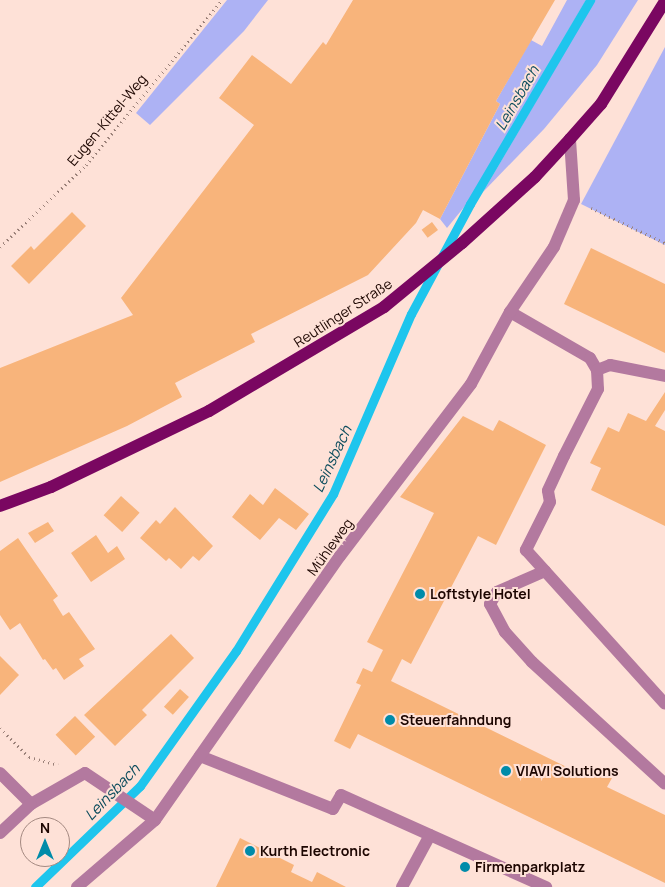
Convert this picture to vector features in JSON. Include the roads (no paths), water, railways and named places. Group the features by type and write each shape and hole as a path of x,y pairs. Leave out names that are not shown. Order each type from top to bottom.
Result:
{"main road":[{"name":"Reutlinger Straße","path":"0,506 51,487 210,411 384,307 535,177 570,139 600,104 665,1"}],"street":[{"name":"Mühleweg","path":"77,887 155,820 340,556 471,384 510,312 554,247 574,200 570,139"},
{"path":"510,312 590,358 597,370 598,389 548,491 550,502 526,550 665,704"},
{"path":"597,370 610,365 665,376"},
{"path":"545,571 497,592 490,604 505,632 532,662 665,784"},
{"path":"200,756 334,809 341,795 546,887"},
{"path":"0,773 31,804"},
{"path":"0,832 31,804 85,774 155,820"},
{"path":"402,887 430,836"}],"waterway":[{"name":"Leinsbach","path":"35,887 140,786 236,651 333,494 411,314 470,204 590,0"}],"place":[{"name":"Loftstyle Hotel","path":"420,594"},
{"name":"Steuerfahndung","path":"390,720"},
{"name":"VIAVI Solutions","path":"506,771"},
{"name":"Kurth Electronic","path":"250,851"},
{"name":"Firmenparkplatz","path":"465,867"}]}
